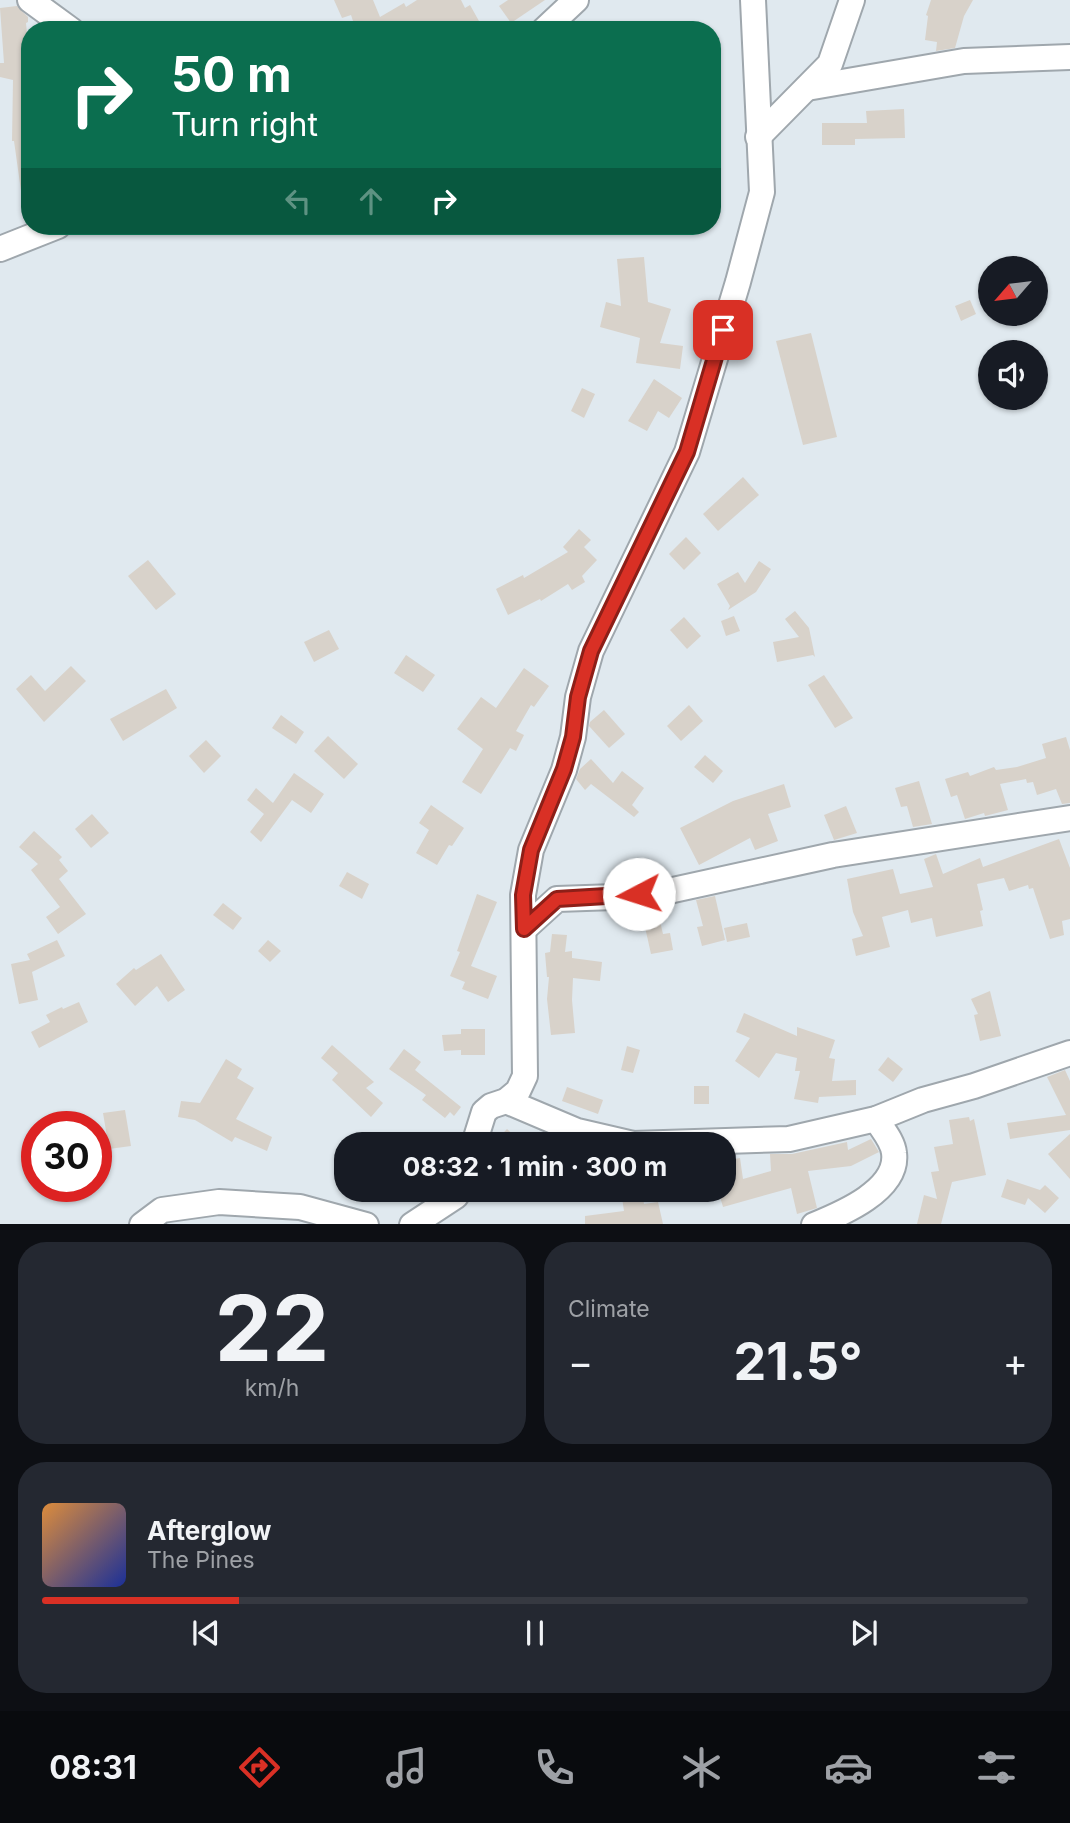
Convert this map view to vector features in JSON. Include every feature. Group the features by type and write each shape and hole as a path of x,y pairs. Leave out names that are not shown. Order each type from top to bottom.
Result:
{"street":[{"path":"30,0 59,21"},
{"path":"554,21 576,0"},
{"path":"478,1132 484,1112 491,1106 506,1101 517,1091 525,1076 523,895 531,850 564,769 573,737 578,697 591,651 687,452 762,192 753,0"},
{"path":"758,137 830,64 852,0"},
{"path":"807,88 964,61 1070,57"},
{"path":"0,249 35,235"},
{"path":"524,929 557,899 664,892 833,855 1070,818"},
{"path":"506,1101 577,1131 633,1144 789,1139 876,1119 923,1100 974,1086 1070,1053"},
{"path":"814,1224 866,1200 882,1185 892,1167 894,1153 876,1119"},
{"path":"142,1224 162,1210 219,1202 300,1207 366,1224"},
{"path":"412,1224 447,1202"}],"building":[{"path":"334,0 373,0 380,17 404,3 406,7 417,0 461,0 465,8 470,5 479,21 353,21 351,15 342,18"},
{"path":"508,0 545,0 514,21 510,21 499,6"},
{"path":"931,0 973,0 964,16 955,48 936,51 937,42 925,40 926,15"},
{"path":"17,6 28,17 28,21 21,21 21,191 12,141 13,80 0,77 0,63 4,63 0,8"},
{"path":"904,109 905,138 855,139 855,145 822,145 822,123 867,123 866,111"},
{"path":"644,257 648,302 671,309 660,343 683,346 680,369 636,363 640,338 600,327 606,302 621,306 617,259"},
{"path":"970,300 976,314 961,321 955,306"},
{"path":"811,333 837,437 803,445 776,341"},
{"path":"654,379 682,398 669,418 658,411 647,431 628,421"},
{"path":"582,388 595,394 584,418 571,411"},
{"path":"743,477 759,495 718,531 703,514"},
{"path":"579,529 591,540 584,547 597,560 582,576 585,582 572,590 568,584 541,601 540,599 508,615 496,589 523,575 524,578 568,552 563,547"},
{"path":"686,537 701,553 684,570 669,554"},
{"path":"148,560 176,594 156,610 128,576"},
{"path":"759,561 771,569 756,592 728,610 730,606 717,584 738,572 745,583"},
{"path":"795,611 809,628 815,657 813,655 777,662 773,642 799,637 785,619"},
{"path":"734,616 740,631 726,636 721,621"},
{"path":"684,617 701,636 687,649 670,630"},
{"path":"329,630 339,649 314,662 304,642"},
{"path":"406,655 435,675 423,692 394,673"},
{"path":"71,666 86,681 44,722 16,689 31,675 45,691"},
{"path":"524,668 549,686 534,707 531,705 516,731 524,735 516,751 510,748 481,794 462,782 483,749 457,729 481,697 496,708"},
{"path":"824,675 853,718 835,728 808,685"},
{"path":"166,689 177,708 123,741 110,719"},
{"path":"689,705 703,721 681,741 667,726"},
{"path":"604,710 625,734 609,748 589,726"},
{"path":"281,715 304,732 296,744 272,728"},
{"path":"328,736 358,764 344,779 314,751"},
{"path":"1066,737 1070,750 1070,803 1062,804 1056,789 1037,795 1033,782 1027,783 1026,779 1000,784 1008,810 965,819 957,795 951,797 945,779 968,772 970,776 994,767 996,770 1017,767 1046,758 1042,744"},
{"path":"206,740 221,756 204,773 189,756"},
{"path":"705,755 723,771 713,783 694,767"},
{"path":"591,759 613,783 622,771 644,788 632,805 639,812 634,817 591,784 585,790 576,779 580,769"},
{"path":"294,773 324,794 311,813 292,800 261,842 250,832 264,814 247,800 256,788 273,803"},
{"path":"919,781 932,824 913,827 907,806 901,807 895,788"},
{"path":"784,784 791,807 768,814 778,841 755,850 750,838 699,865 680,828 733,801"},
{"path":"431,805 464,828 437,865 416,853 429,830 419,823"},
{"path":"846,806 857,833 834,840 824,815"},
{"path":"92,814 109,833 91,848 75,829"},
{"path":"34,831 62,857 59,860 68,871 59,879 86,914 58,934 46,917 60,907 31,870 38,864 19,847"},
{"path":"1059,839 1070,868 1070,919 1062,921 1064,935 1050,939 1033,888 1029,889 1028,885 1009,891 1004,878 977,884 983,910 980,911 983,926 936,937 932,918 911,923 908,910 882,917 890,947 856,956 852,939 863,936 853,912 847,879 893,869 900,894 933,887 924,859 936,854 943,874 980,858 983,867"},
{"path":"347,872 369,884 362,899 339,886"},
{"path":"477,894 497,902 471,966 497,976 488,999 462,989 465,982 450,976"},
{"path":"715,896 725,940 702,946 697,927 703,926 696,900"},
{"path":"223,903 242,918 233,930 213,915"},
{"path":"657,908 663,934 670,933 673,950 651,954 641,909"},
{"path":"747,923 750,937 727,942 724,928"},
{"path":"552,934 567,935 565,952 572,951 572,958 602,962 600,981 573,978 575,1033 551,1035 547,999 549,977 545,953 550,952"},
{"path":"57,940 65,956 32,972 38,1000 19,1004 11,964 30,960 27,954"},
{"path":"268,940 281,951 270,962 258,951"},
{"path":"161,954 185,990 168,1002 157,986 135,1006 116,984 134,968 136,970"},
{"path":"990,991 1001,1036 980,1041 974,1015 978,1014 971,999"},
{"path":"79,1002 88,1022 39,1048 31,1032 50,1022 46,1015"},
{"path":"744,1013 797,1036 797,1027 835,1040 829,1058 835,1059 832,1081 856,1080 856,1095 819,1097 818,1103 794,1099 800,1071 795,1071 797,1058 776,1053 759,1078 735,1061 750,1038 736,1032"},
{"path":"461,1029 485,1029 485,1055 461,1055 461,1050 444,1051 442,1035 461,1034"},
{"path":"332,1045 374,1082 366,1088 383,1103 371,1117 332,1080 338,1073 321,1058"},
{"path":"627,1046 640,1050 633,1073 621,1070"},
{"path":"404,1049 421,1062 415,1070 461,1107 454,1116 450,1112 445,1118 422,1100 426,1095 389,1069"},
{"path":"888,1057 903,1069 893,1082 878,1070"},
{"path":"226,1059 242,1069 237,1078 254,1088 236,1119 272,1137 267,1151 235,1137 232,1142 195,1120 178,1117 181,1101 200,1103"},
{"path":"1065,1070 1070,1081 1070,1130 1010,1139 1007,1123 1066,1115 1047,1077"},
{"path":"694,1086 709,1086 709,1104 694,1104"},
{"path":"567,1087 603,1100 598,1114 562,1101"},
{"path":"125,1110 131,1146 112,1149 112,1112"},
{"path":"969,1117 970,1121 974,1119 986,1175 952,1182 941,1224 917,1224 924,1195 937,1199 931,1172 939,1171 934,1147 953,1144 949,1120"},
{"path":"1070,1134 1070,1179 1048,1154"},
{"path":"871,1139 879,1152 851,1166 808,1171 817,1208 797,1214 791,1188 723,1207 722,1202 736,1202 736,1159 740,1158 743,1179 771,1171 770,1154 792,1154 847,1142 848,1150"},
{"path":"1007,1179 1040,1190 1045,1185 1059,1198 1045,1213 1028,1198 1025,1205 1001,1197"},
{"path":"623,1202 658,1202 663,1224 585,1224 585,1216 624,1211"}],"route":[{"path":"639,894 557,899 524,929 523,895 531,850 564,769 573,737 578,697 591,651 687,452 723,330"}]}
